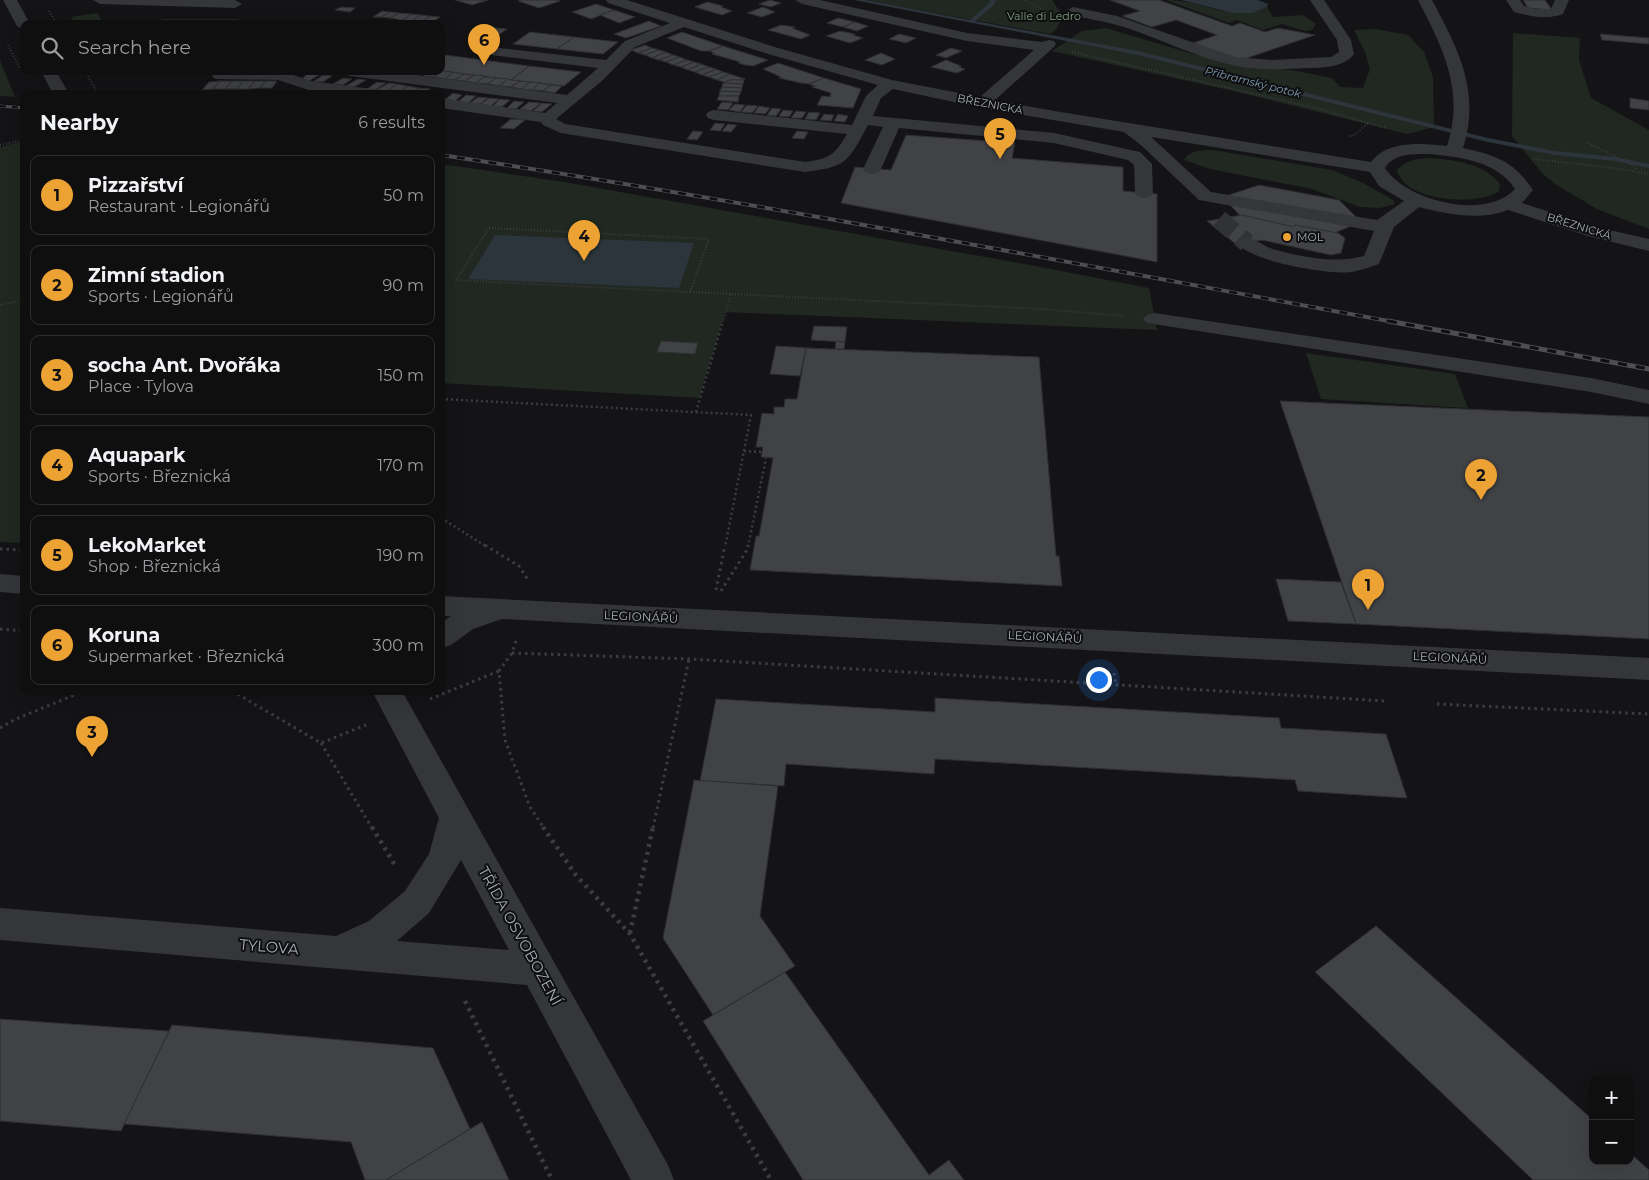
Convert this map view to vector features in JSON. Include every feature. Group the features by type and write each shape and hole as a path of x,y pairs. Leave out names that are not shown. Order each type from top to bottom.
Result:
{"street":[{"path":"10,0 21,20"},
{"path":"100,0 235,4"},
{"name":"BŘEZNICKÁ","path":"613,0 782,54 890,84 982,103 1376,168 1378,176 1386,185 1416,200 1441,207 1467,210 1492,209 1510,205 1595,232 1649,245"},
{"path":"802,0 967,37 1048,46"},
{"path":"1068,25 1070,6 1098,14 1227,60 1260,64 1324,63 1339,60 1347,54 1344,40 1317,0"},
{"path":"1425,0 1454,60 1461,85 1458,138"},
{"path":"1513,0 1519,9 1544,13 1558,11 1562,0"},
{"path":"445,104 548,118 572,100 608,65 640,38 683,23"},
{"path":"982,103 1048,46"},
{"path":"491,51 608,65"},
{"path":"50,75 59,90"},
{"path":"220,76 279,75 310,85 344,90"},
{"path":"381,75 572,100"},
{"path":"548,118 553,125 561,128 805,167 829,164 845,152 874,96 890,84"},
{"path":"714,115 860,125 893,124 1054,138 1134,156 1143,164 1144,193"},
{"path":"872,169 893,124"},
{"path":"1127,128 1148,142 1205,196 1219,219"},
{"path":"1376,168 1379,161 1387,155 1400,151 1425,149 1458,138"},
{"path":"1458,138 1494,163 1510,171 1520,181 1524,190 1520,198 1510,205"},
{"path":"1205,196 1377,226 1386,224 1416,200"},
{"path":"1247,243 1268,255 1325,265 1351,266 1372,260 1386,224"},
{"path":"1154,319 1591,385 1649,397"},
{"path":"0,583 20,585"},
{"name":"LEGIONÁŘŮ","path":"445,606 1649,669"},
{"path":"445,635 463,622 512,610"},
{"name":"TŘÍDA OSVOBOZENÍ","path":"397,698 456,818 653,1180"},
{"path":"337,953 382,932 417,902 445,859 456,818"},
{"name":"TYLOVA","path":"0,924 538,970"}],"path":[{"path":"8,45 20,67"},
{"path":"1048,46 1316,108 1394,130"},
{"path":"87,75 96,90"},
{"path":"1343,135 1353,136 1368,123"},
{"path":"0,145 20,141"},
{"path":"1588,143 1633,166 1637,171"},
{"path":"1532,158 1557,163 1637,171 1649,174"},
{"path":"690,292 709,238 489,228 456,280 690,292 1041,309 1154,319"},
{"path":"696,412 731,294"},
{"path":"0,306 20,301"},
{"path":"445,400 751,415 716,594 747,550 766,458"},
{"path":"744,451 762,452"},
{"path":"445,520 519,566 531,585 512,610 512,652 498,671 506,740 530,807 575,874 630,934 771,1180"},
{"path":"0,549 20,550"},
{"path":"0,629 20,631"},
{"path":"512,652 689,659 1385,701"},
{"path":"630,934 689,659"},
{"path":"0,728 16,719 74,695"},
{"path":"1437,704 1649,714"}],"green space":[{"name":"Valle di Ledro","path":"864,0 1052,0 1063,16 1057,28 1051,34"},
{"path":"1166,0 1239,12 1267,7 1273,17 1303,15 1316,24 1312,30 1305,31 1282,24 1263,30 1237,20 1229,23"},
{"path":"97,13 101,20 72,20 71,17"},
{"path":"162,19 239,19 238,20"},
{"path":"1106,28 1193,54 1249,67 1291,70 1332,78 1340,87 1363,88 1370,69 1365,52 1354,30 1375,29 1408,35 1424,52 1433,77 1434,127 1407,134 1238,92 1052,51 1082,31"},
{"path":"1513,33 1580,38 1579,60 1591,98 1649,130 1649,229 1597,209 1555,184 1542,173 1512,136"},
{"path":"0,60 15,97 0,96"},
{"path":"20,142 20,543 0,542 0,147"},
{"path":"1213,150 1332,170 1363,183 1393,200 1395,204 1380,208 1360,207 1312,189 1210,169 1184,160 1193,152"},
{"path":"1429,158 1449,160 1477,167 1485,171 1500,184 1499,191 1488,196 1458,200 1442,198 1412,189 1402,180 1397,170 1404,164 1412,161"},
{"path":"445,165 564,182 1149,288 1157,330 725,312 699,398 445,383"},
{"path":"1306,353 1455,374 1468,408 1321,399"}],"shaded area":[{"path":"1181,0 1258,0 1268,4 1267,7 1252,13 1233,13"},
{"path":"495,235 694,243 679,288 468,279"}],"building":[{"path":"455,0 488,0 472,5"},
{"path":"770,0 781,3 771,7 759,4"},
{"path":"1110,0 1159,0 1232,26 1240,23 1265,32 1278,28 1315,35 1241,60 1193,43 1217,35 1176,20 1152,27 1122,16 1140,11"},
{"path":"1523,0 1545,0 1552,10 1528,8"},
{"path":"518,1 560,1 539,8"},
{"path":"707,2 723,6 721,7 732,11 722,15 695,7"},
{"path":"596,4 614,10 591,19 572,12"},
{"path":"341,7 355,8 350,12 335,10"},
{"path":"763,7 775,12 762,17 747,13"},
{"path":"614,10 635,17 619,23 600,15"},
{"path":"382,11 390,12 381,17 373,17"},
{"path":"390,12 399,13 390,18 381,17"},
{"path":"399,13 412,14 403,20 390,18"},
{"path":"412,14 421,15 414,20 403,20"},
{"path":"421,15 430,16 424,20 414,20"},
{"path":"430,16 440,17 436,20 424,20"},
{"path":"838,18 855,22 843,27 827,23"},
{"path":"649,21 661,26 626,38 614,34"},
{"path":"855,22 868,26 857,31 843,27"},
{"path":"781,25 795,27 792,28 810,35 801,39 768,30"},
{"path":"487,27 507,29 490,41 469,39"},
{"path":"840,31 863,38 850,43 826,36"},
{"path":"530,32 574,37 557,49 513,44"},
{"path":"682,32 723,46 709,51 701,51 667,38"},
{"path":"899,34 916,38 906,43 889,39"},
{"path":"1600,34 1649,38 1649,44 1602,40"},
{"path":"574,37 618,42 603,54 557,49"},
{"path":"645,45 652,48 638,53 631,50"},
{"path":"723,46 768,60 753,66 745,65 712,54 714,53 709,51"},
{"path":"652,48 659,50 645,55 638,53"},
{"path":"951,48 962,51 946,58 936,55"},
{"path":"659,50 666,52 652,58 645,55"},
{"path":"666,52 673,55 659,60 652,58"},
{"path":"881,53 895,59 882,65 865,60"},
{"path":"445,55 529,66 511,80 445,72"},
{"path":"673,55 680,57 666,62 659,60"},
{"path":"680,57 687,60 673,65 666,62"},
{"path":"687,60 694,62 681,67 673,65"},
{"path":"946,60 965,69 957,73 931,67"},
{"path":"694,62 701,64 688,70 681,67"},
{"path":"778,63 824,78 809,84 801,83 779,78 781,77 763,69"},
{"path":"701,64 709,67 695,72 688,70"},
{"path":"529,66 581,72 564,86 511,80"},
{"path":"709,67 716,69 702,75 695,72"},
{"path":"716,69 723,72 709,77 702,75"},
{"path":"445,71 453,72 445,79 434,77 445,75"},
{"path":"453,72 464,74 455,80 445,79"},
{"path":"723,72 730,74 717,80 709,77"},
{"path":"464,74 474,75 465,81 455,80"},
{"path":"730,74 745,79 724,82 717,80"},
{"path":"307,75 319,75 309,81 300,80"},
{"path":"323,75 332,76 323,82 314,81"},
{"path":"425,75 437,75 434,77 424,76"},
{"path":"474,75 485,76 476,83 465,81"},
{"path":"484,77 496,78 488,84 476,83"},
{"path":"343,78 352,79 343,85 333,84"},
{"path":"496,78 508,79 499,86 488,84"},
{"path":"824,78 861,89 853,108 817,105 822,96 830,97 831,93 812,87 815,86 809,84"},
{"path":"358,79 366,80 354,87 346,86"},
{"path":"508,79 520,81 511,87 499,86"},
{"path":"730,80 744,80 743,84 723,83"},
{"path":"220,81 213,89 202,90 209,82"},
{"path":"220,81 232,81 225,89 213,89"},
{"path":"232,81 243,81 237,89 225,89"},
{"path":"243,81 255,81 248,89 237,89"},
{"path":"255,81 266,81 260,88 248,89"},
{"path":"266,81 277,81 272,88 260,88"},
{"path":"520,81 530,82 522,89 511,87"},
{"path":"377,82 386,83 375,90 367,89"},
{"path":"530,82 540,83 532,90 522,89"},
{"path":"389,83 397,84 389,90 376,90"},
{"path":"540,83 551,85 543,91 532,90"},
{"path":"723,83 743,84 742,88 722,87"},
{"path":"397,84 408,86 402,90 389,90"},
{"path":"551,85 562,86 555,93 543,91"},
{"path":"408,86 419,88 416,90 402,90"},
{"path":"722,87 742,88 741,92 720,91"},
{"path":"419,88 430,89 429,90 416,90"},
{"path":"720,91 741,92 739,96 719,96"},
{"path":"453,93 462,95 455,101 446,99"},
{"path":"466,95 476,96 468,103 459,101"},
{"path":"719,96 739,96 738,102 717,100"},
{"path":"478,97 488,98 480,104 470,103"},
{"path":"489,98 499,99 491,106 481,104"},
{"path":"1630,98 1649,101 1649,110 1630,108"},
{"path":"500,99 510,100 502,107 493,106"},
{"path":"514,101 524,102 516,109 507,108"},
{"path":"529,102 541,103 531,111 520,109"},
{"path":"722,102 733,103 728,110 717,109"},
{"path":"542,103 552,104 542,112 533,111"},
{"path":"735,104 745,105 740,112 729,110"},
{"path":"747,105 758,106 752,113 741,112"},
{"path":"759,106 770,108 765,114 754,113"},
{"path":"772,108 781,109 776,116 767,115"},
{"path":"783,110 793,111 789,117 779,116"},
{"path":"796,111 806,112 802,118 791,118"},
{"path":"809,112 820,113 816,120 805,119"},
{"path":"824,114 834,115 831,121 820,120"},
{"path":"838,114 848,116 845,122 834,121"},
{"path":"511,119 525,120 514,129 500,128"},
{"path":"715,123 725,124 720,131 710,130"},
{"path":"728,124 737,125 731,132 722,131"},
{"path":"693,131 703,132 697,140 687,139"},
{"path":"797,131 808,132 804,139 792,138"},
{"path":"906,135 1015,143 1012,158 1123,167 1123,191 1157,194 1157,262 841,203 855,167 891,170"},
{"path":"1259,185 1339,200 1361,222 1327,236 1244,220 1223,197"},
{"path":"1242,215 1294,227 1295,225 1338,233 1345,238 1341,253 1331,255 1262,240 1237,245 1207,221"},
{"path":"814,326 847,327 845,342 811,340"},
{"path":"661,341 698,343 695,354 657,352"},
{"path":"836,341 845,342 844,349 835,349"},
{"path":"776,346 810,348 806,348 800,376 770,374"},
{"path":"806,348 1039,357 1056,556 1059,556 1062,586 750,570 756,536 759,536 773,458 761,457 763,447 756,447 762,413 774,414 774,407 784,407 785,399 797,399"},
{"path":"1280,401 1649,417 1649,639 1356,624"},
{"path":"1276,579 1341,582 1356,624 1288,621"},
{"path":"935,698 1279,718 1281,728 1386,734 1407,798 1298,791 1295,780 935,759 934,774 786,764 784,786 700,781 716,699 935,712"},
{"path":"694,780 778,786 760,916 795,966 713,1015 663,938"},
{"path":"1376,926 1589,1116 1589,1165 1634,1165 1634,1157 1649,1170 1649,1180 1533,1180 1315,972"},
{"path":"785,972 929,1175 949,1160 964,1180 803,1180 703,1021"},
{"path":"0,1019 169,1031 121,1131 0,1121"},
{"path":"172,1025 433,1048 470,1129 386,1180 365,1180 351,1142 124,1124"},
{"path":"482,1122 509,1180 386,1180 470,1129"}],"waterway":[{"name":"Příbramský potok","path":"857,0 971,21"},
{"path":"971,21 992,4 993,0"},
{"name":"Příbramský potok","path":"971,21 1138,53 1488,140 1555,153 1615,159 1649,166"}],"tunnel":[{"path":"1219,219 1247,243"}],"railway":[{"path":"0,106 20,108"},
{"path":"445,156 680,193 1394,322"},
{"path":"1388,321 1649,369"}],"place":[{"name":"Koruna","path":"484,65"},
{"name":"LekoMarket","path":"1000,159"},
{"name":"MOL","path":"1287,237"},
{"name":"Aquapark","path":"584,261"},
{"name":"Zimní stadion","path":"1481,500"},
{"name":"Pizzařství","path":"1368,610"},
{"name":"socha Ant. Dvořáka","path":"92,757"}]}
